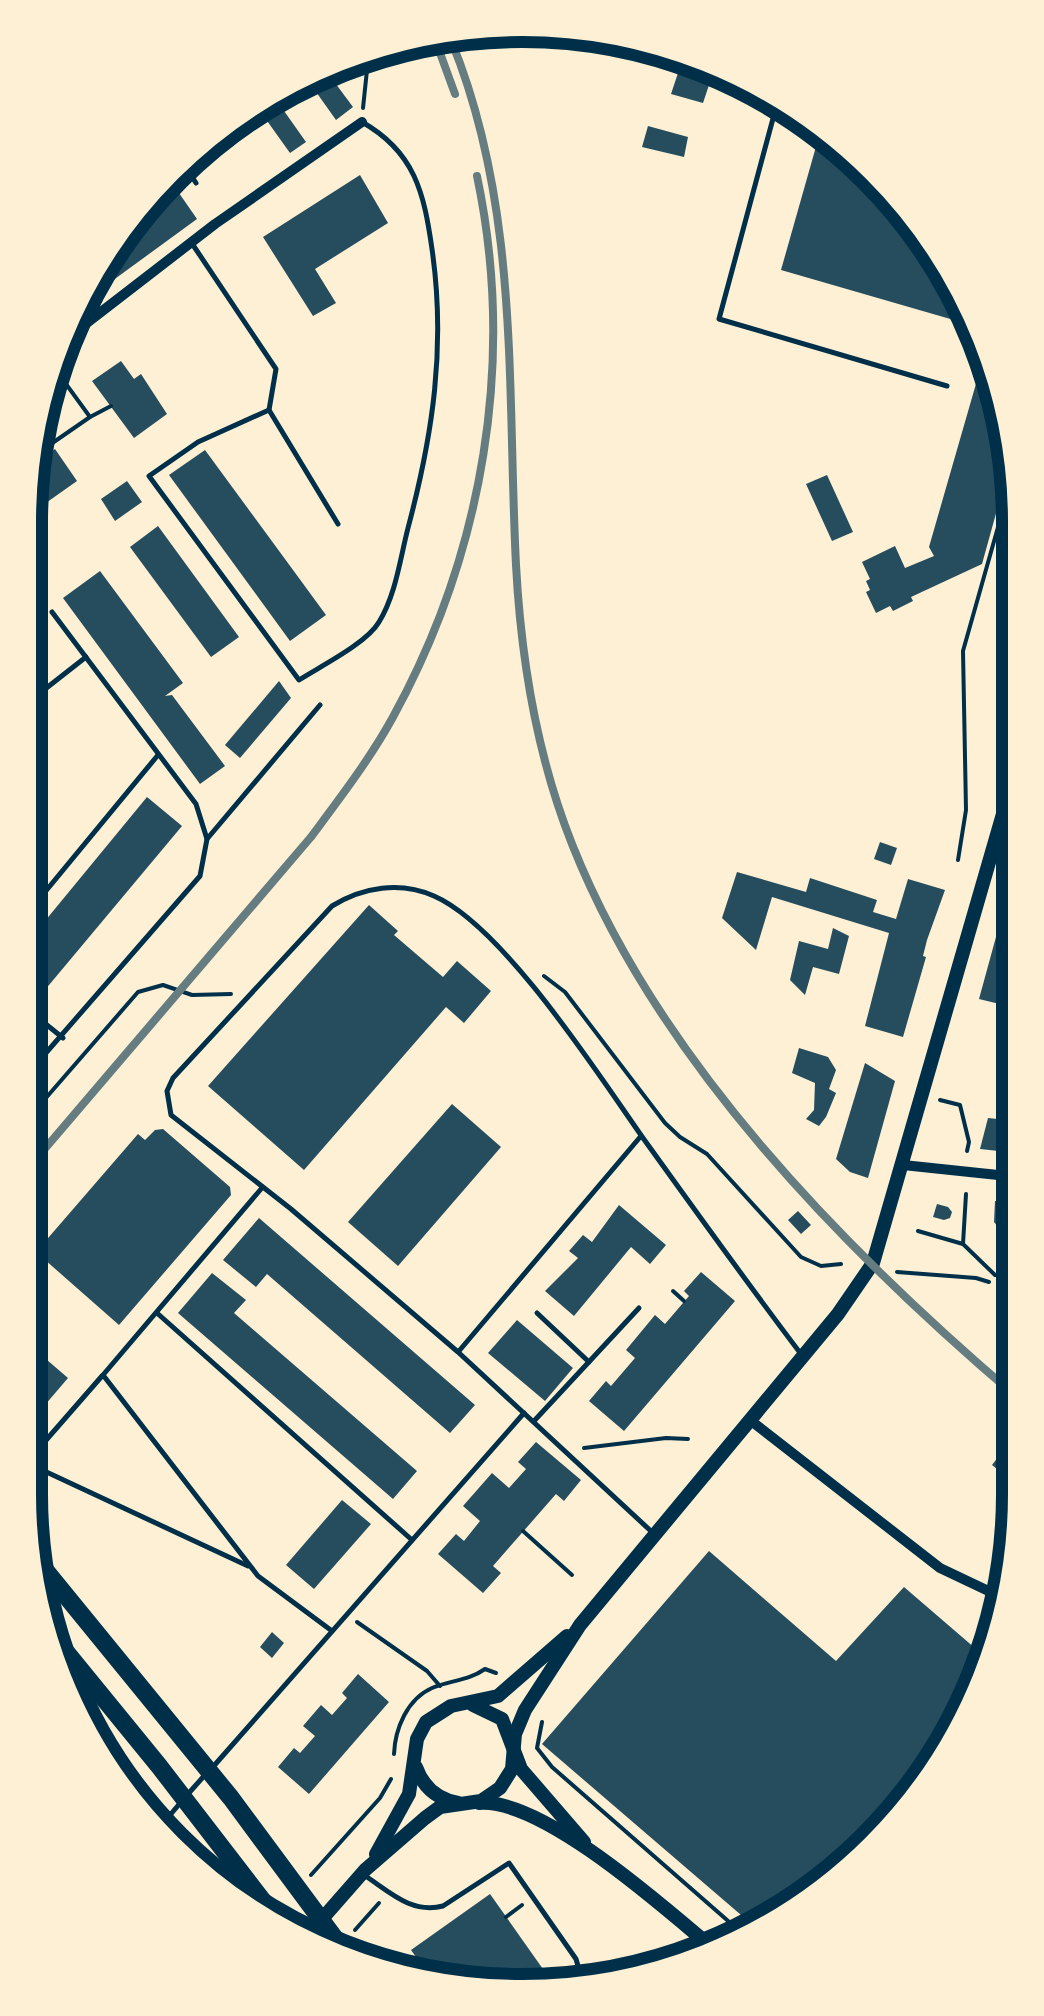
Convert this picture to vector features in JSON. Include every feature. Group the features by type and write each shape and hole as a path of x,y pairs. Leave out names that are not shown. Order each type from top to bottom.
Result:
{"main road":[{"path":"50,1576 341,1938"},
{"path":"73,1660 257,1894"}],"street":[{"path":"85,325 191,242 362,122"},
{"path":"315,1926 364,1871 435,1810 489,1797 504,1783 512,1770 515,1734 530,1702 592,1611 838,1314 873,1263 1002,818"},
{"path":"903,1165 1002,1175"},
{"path":"750,1420 940,1568 991,1592"},
{"path":"364,1871 406,1802 417,1738 426,1722 441,1709 487,1700 505,1692 592,1611"},
{"path":"460,1704 481,1706 506,1725 521,1769 591,1850"},
{"path":"414,1756 419,1775 428,1788 445,1800 466,1804 497,1802 518,1808 591,1850 701,1939"}],"lane":[{"path":"774,114 719,319 947,386"},
{"path":"269,410 198,442 149,476 299,680 378,626 392,594 420,485 438,383 438,302 422,191 390,140 362,122"},
{"path":"191,175 196,183"},
{"path":"191,242 276,369 269,410 338,524"},
{"path":"52,612 196,804 208,839"},
{"path":"42,692 86,658"},
{"path":"42,1060 200,876 208,839 320,705"},
{"path":"42,896 159,754"},
{"path":"656,1535 458,1352 291,1209 171,1116 167,1091 172,1078 332,906 360,892 389,887 435,896 464,914 526,980 802,1357"},
{"path":"42,1021 62,1038"},
{"path":"458,1352 642,1136"},
{"path":"42,1445 261,1188"},
{"path":"534,1422 639,1308"},
{"path":"158,1312 412,1540"},
{"path":"537,1313 589,1362"},
{"path":"103,1375 258,1576 332,1631"},
{"path":"168,1817 524,1414"},
{"path":"42,1470 251,1568"},
{"path":"364,1871 411,1907 433,1908 443,1906 509,1863 576,1959 579,1970"}],"path":[{"path":"362,122 368,68"},
{"path":"64,381 90,417"},
{"path":"49,446 111,406"},
{"path":"958,860 966,833 963,652 1002,514"},
{"path":"526,980 540,975 557,984 674,1132 702,1150 801,1256 821,1266 841,1264"},
{"path":"42,1103 138,992 156,986 170,986 192,996 256,991"},
{"path":"940,1100 960,1105 967,1151"},
{"path":"963,1244 966,1194"},
{"path":"918,1231 963,1244 999,1279 1002,1287"},
{"path":"897,1272 976,1278 1002,1287"},
{"path":"673,1291 684,1301"},
{"path":"582,1448 682,1436 688,1440"},
{"path":"523,1531 572,1575"},
{"path":"345,1614 428,1670 440,1686"},
{"path":"308,1879 388,1786 400,1722 422,1694 488,1668 507,1681"},
{"path":"542,1714 536,1748 552,1767 732,1925"},
{"path":"506,1916 533,1897"},
{"path":"350,1941 382,1900"}],"building":[{"path":"678,73 710,82 703,103 671,94"},
{"path":"334,81 353,107 336,120 315,90"},
{"path":"281,107 306,142 290,153 265,118"},
{"path":"648,126 688,137 684,157 642,147"},
{"path":"817,144 883,206 921,256 957,321 781,270"},
{"path":"360,175 388,223 315,269 336,303 313,316 263,237"},
{"path":"177,190 197,219 105,286 142,230"},
{"path":"121,361 134,379 141,374 167,414 134,438 92,381"},
{"path":"978,376 992,428 1000,497 982,564 911,597 913,601 893,611 890,606 876,613 866,592 870,590 866,581 870,579 862,562 895,546 905,568 934,556 929,547"},
{"path":"55,449 77,481 43,505 44,491 48,454"},
{"path":"205,450 326,615 290,641 169,475"},
{"path":"827,475 853,532 832,541 806,484"},
{"path":"127,481 142,502 115,521 101,499"},
{"path":"158,526 239,637 211,657 130,547"},
{"path":"100,571 183,683 165,696 172,695 225,766 200,784 63,598"},
{"path":"279,681 291,698 240,758 225,745"},
{"path":"147,797 182,826 42,993 42,925"},
{"path":"880,842 897,848 891,865 874,859"},
{"path":"737,872 806,892 810,878 877,900 873,912 896,919 908,879 945,890 927,940 923,956 926,957 903,1037 865,1026 889,933 772,897 756,950 722,918"},
{"path":"369,905 398,931 394,935 443,977 457,961 491,991 464,1023 446,1007 304,1170 208,1086"},
{"path":"999,926 1002,927 1002,1005 979,999"},
{"path":"833,928 849,936 839,974 813,967 805,995 790,980 799,941 828,949"},
{"path":"799,1048 828,1057 836,1070 829,1089 836,1093 819,1126 806,1119 814,1110 815,1083 792,1073"},
{"path":"865,1063 895,1081 868,1178 850,1172 836,1159"},
{"path":"452,1104 501,1147 398,1266 348,1222"},
{"path":"988,1118 1002,1119 1002,1151 980,1149"},
{"path":"163,1129 230,1187 231,1195 119,1325 42,1257 42,1245 138,1134 145,1140 155,1130"},
{"path":"995,1201 1002,1202 1002,1232 994,1222"},
{"path":"937,1204 948,1207 952,1212 950,1218 933,1217"},
{"path":"619,1205 666,1245 650,1264 631,1247 574,1316 545,1291 578,1258 569,1251 583,1235 592,1242"},
{"path":"798,1211 811,1225 801,1234 788,1220"},
{"path":"259,1218 475,1405 450,1433 267,1274 256,1287 223,1260"},
{"path":"701,1272 735,1301 624,1431 589,1401 606,1381 611,1386 635,1358 626,1350 655,1315 665,1324 689,1296 684,1291"},
{"path":"212,1273 246,1300 234,1313 417,1471 393,1499 178,1313"},
{"path":"517,1320 573,1368 545,1401 488,1353"},
{"path":"42,1356 68,1378 42,1408"},
{"path":"536,1442 581,1480 564,1501 556,1494 493,1566 501,1573 483,1593 438,1554 456,1534 464,1541 480,1521 463,1506 492,1473 509,1488 526,1469 518,1462"},
{"path":"1002,1452 1002,1473 992,1465"},
{"path":"342,1500 371,1524 314,1589 286,1565"},
{"path":"709,1551 836,1661 904,1587 976,1649 937,1734 883,1810 814,1874 745,1918 542,1744"},
{"path":"272,1632 284,1643 272,1658 260,1647"},
{"path":"358,1674 389,1702 309,1794 278,1767 294,1748 300,1753 315,1736 303,1726 321,1705 332,1715 347,1698 342,1693"},
{"path":"490,1894 545,1972 491,1972 428,1964 420,1962 411,1950"}],"railway":[{"path":"454,48 473,104 500,233 522,636 540,742 572,844 608,923 653,1000 705,1075 823,1214 952,1341 1002,1384"},
{"path":"439,50 455,94"},
{"path":"42,1152 311,837 375,748 424,654 450,589 469,523 491,385 493,316 477,176"}]}
